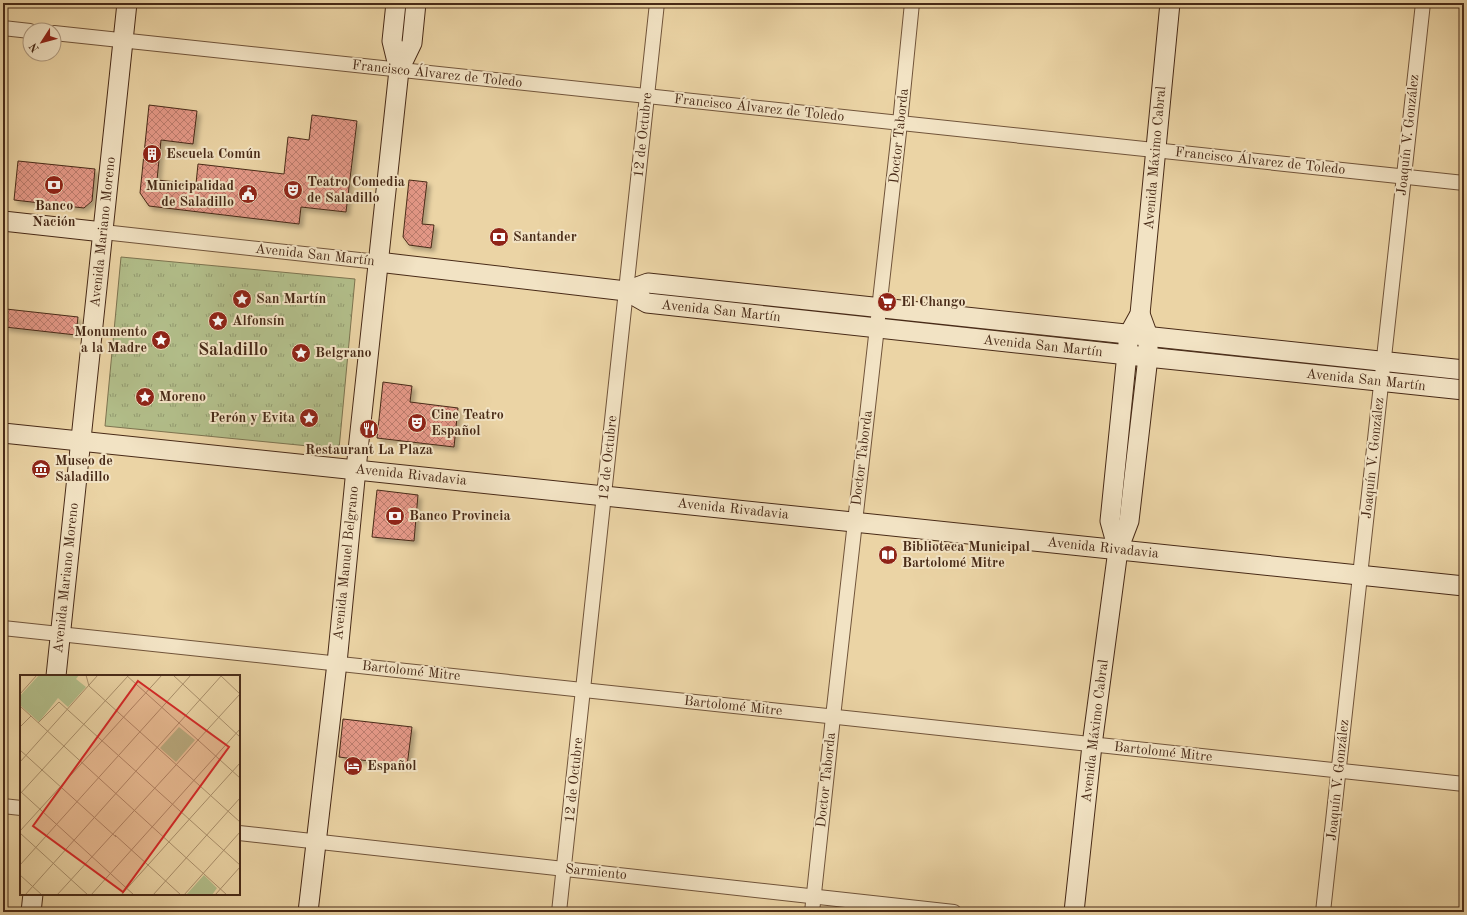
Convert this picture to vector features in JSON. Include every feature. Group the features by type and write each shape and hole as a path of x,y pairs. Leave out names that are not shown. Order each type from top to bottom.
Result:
{"main road":[{"name":"Avenida Mariano Moreno","path":"56,675 127,3"},
{"name":"Avenida Manuel Belgrano","path":"396,3 392,41 399,70"},
{"name":"Avenida Manuel Belgrano","path":"308,912 399,70 412,43 416,3"},
{"name":"Avenida Máximo Cabral","path":"1118,550 1110,521 1128,356 1129,334 1140,314 1170,3"},
{"name":"Avenida San Martín","path":"3,221 103,232"},
{"name":"Avenida San Martín","path":"378,262 626,291 647,303 1128,356 1464,390"},
{"name":"Avenida San Martín","path":"626,291 648,283 1464,370"},
{"name":"Avenida Máximo Cabral","path":"1074,912 1092,745 1118,550 1129,521 1148,358 1148,336 1140,314"},
{"name":"Avenida Rivadavia","path":"3,433 1464,586"},
{"path":"31,912 33,895"}],"street":[{"name":"12 de Octubre","path":"560,912 657,3"},
{"name":"Doctor Taborda","path":"812,912 832,717 900,123 912,3"},
{"name":"Joaquín V. González","path":"1323,912 1423,3"},
{"path":"3,28 22,29"},
{"name":"Francisco Álvarez de Toledo","path":"62,34 1464,183"},
{"name":"Avenida San Martín","path":"103,232 378,262"},
{"name":"Bartolomé Mitre","path":"3,628 1464,784"},
{"path":"3,806 20,808"},
{"name":"Sarmiento","path":"240,833 954,912"}],"green space":[{"path":"121,257 355,279 339,449 105,426"},
{"path":"645,290 858,313 858,317 644,294"},
{"path":"904,318 1118,341 1118,345 903,322"},
{"path":"1156,346 1370,369 1370,373 1156,350"},
{"path":"1134,371 1137,371 1122,517 1119,517"}],"building":[{"path":"149,105 197,111 193,144 161,140 157,180 196,184 198,164 284,174 288,137 309,140 312,115 357,121 346,212 301,207 299,224 149,206 140,193"},
{"name":"Banco Nación","path":"18,161 95,169 92,201 84,208 14,200"},
{"path":"409,180 427,182 422,224 434,225 431,248 409,245 403,237"},
{"path":"6,309 78,317 76,335 5,327"},
{"name":"Cine Teatro Español","path":"383,382 412,386 410,402 458,408 454,447 377,438"},
{"name":"Banco Provincia","path":"377,490 418,495 414,541 372,537"},
{"path":"343,719 412,727 407,766 339,757"}],"place":[{"name":"Escuela Común","path":"152,154"},
{"name":"Banco Nación","path":"54,185"},
{"name":"Teatro Comedia de Saladillo","path":"293,190"},
{"name":"Municipalidad de Saladillo","path":"248,194"},
{"name":"Santander","path":"499,237"},
{"name":"San Martín","path":"242,299"},
{"name":"El Chango","path":"887,302"},
{"name":"Alfonsín","path":"218,321"},
{"name":"Monumento a la Madre","path":"161,340"},
{"name":"Belgrano","path":"301,353"},
{"name":"Moreno","path":"145,397"},
{"name":"Perón y Evita","path":"309,418"},
{"name":"Cine Teatro Español","path":"417,423"},
{"name":"Restaurant La Plaza","path":"369,429"},
{"name":"Museo de Saladillo","path":"41,469"},
{"name":"Banco Provincia","path":"395,516"},
{"name":"Biblioteca Municipal Bartolomé Mitre","path":"888,555"},
{"name":"Español","path":"353,766"}],"district":[{"name":"Saladillo","path":"233,350"}]}
